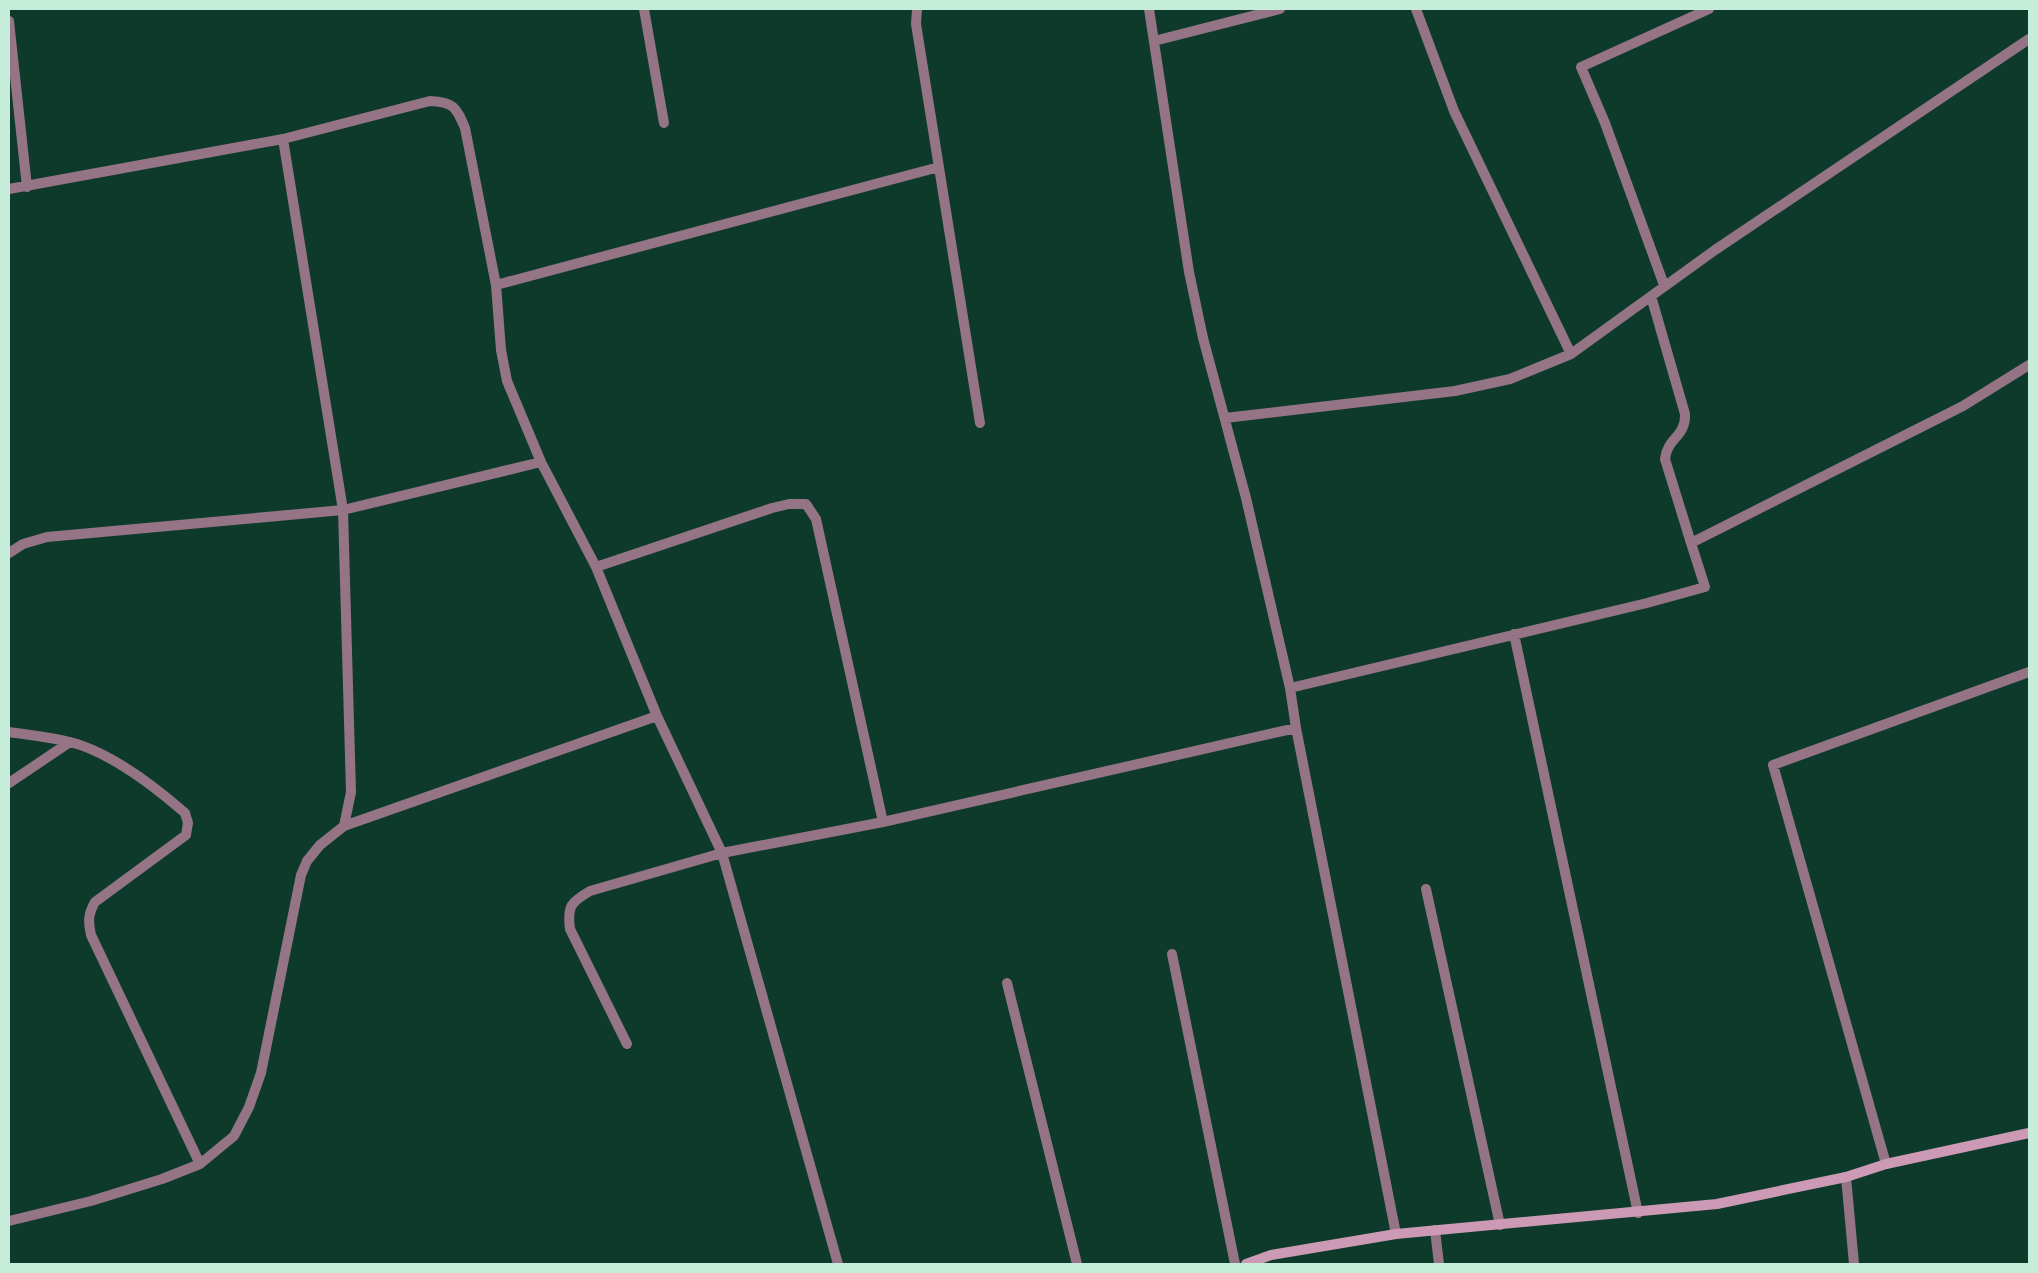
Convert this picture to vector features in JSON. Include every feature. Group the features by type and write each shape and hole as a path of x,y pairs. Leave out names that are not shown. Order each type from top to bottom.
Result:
{"street":[{"path":"644,9 664,123"},
{"path":"917,9 916,24 980,423"},
{"path":"1149,9 1189,272 1203,338 1246,498 1290,688 1296,728 1396,1234"},
{"path":"1154,41 1280,9"},
{"path":"1416,9 1454,111 1571,354"},
{"path":"1664,285 1605,123 1581,67 1709,9"},
{"path":"9,21 27,187"},
{"path":"1225,418 1454,391 1510,379 1571,354 1664,285 2029,39"},
{"path":"9,189 283,139 430,101 447,102 458,111 465,128 496,285 501,350 506,381 541,462 596,567 657,716 722,853 838,1264"},
{"path":"283,139 343,510 351,792 344,826"},
{"path":"496,285 939,167"},
{"path":"1290,688 1647,603 1705,587 1664,459 1666,448 1682,433 1686,426 1685,414 1651,296"},
{"path":"1691,543 1963,406 2029,365"},
{"path":"9,553 23,544 47,537 343,510 541,462"},
{"path":"596,567 772,508 789,504 806,504 816,519 883,822"},
{"path":"1514,634 1638,1213"},
{"path":"1886,1164 1773,765 2029,672"},
{"path":"9,1221 90,1202 200,1164 234,1136 249,1107 260,1073 301,875 307,861 320,845 344,826 657,716"},
{"path":"627,1044 578,949 570,929 568,913 575,900 590,891 722,853 883,822 1296,728"},
{"path":"9,732 70,742 110,758 185,813 188,823 186,835 95,902 90,912 89,924 91,935 200,1164"},
{"path":"9,783 70,742"},
{"path":"1426,889 1500,1225"},
{"path":"1172,954 1235,1264"},
{"path":"1007,983 1077,1264"},
{"path":"1246,1264 1280,1254 1396,1234 1638,1213 1716,1204 1846,1177 1886,1164 2029,1133"},
{"path":"1846,1177 1854,1264"},
{"path":"1435,1230 1439,1264"}]}
